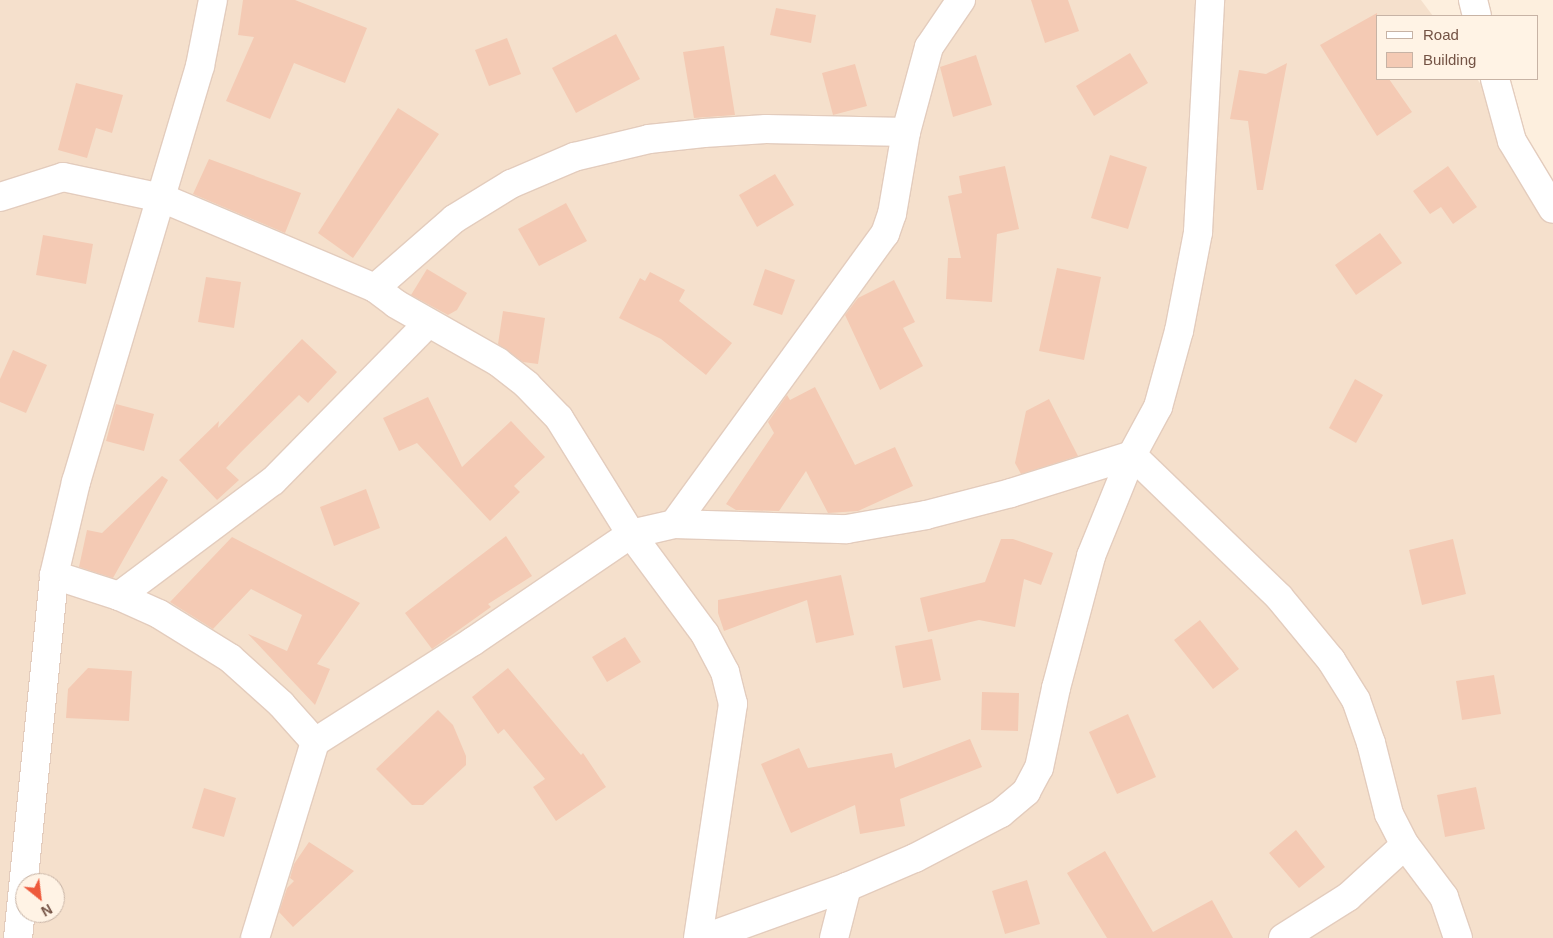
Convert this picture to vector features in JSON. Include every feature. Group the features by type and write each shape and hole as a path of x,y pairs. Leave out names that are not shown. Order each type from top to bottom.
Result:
{"street":[{"path":"18,938 54,575 76,482 200,66 213,0"},
{"path":"674,524 885,234 892,214 906,132 929,47 962,0"},
{"path":"705,938 847,887 915,858 1001,813 1026,792 1040,768 1056,688 1091,556 1132,455 1158,407 1180,331 1198,232 1210,0"},
{"path":"1473,0 1477,15"},
{"path":"1495,80 1512,141 1553,209"},
{"path":"375,288 454,218 511,184 574,157 649,139 704,133 766,129 906,132"},
{"path":"0,197 63,177 162,198 375,288 428,323 498,362 527,385 559,418 631,534 706,634 725,672 733,704 698,938"},
{"path":"119,596 273,481 428,323"},
{"path":"255,938 315,742 472,642 631,534 674,524 847,529 926,515 1011,493 1132,455"},
{"path":"1132,455 1279,597 1331,660 1356,700 1371,743 1389,814 1405,845 1444,897 1458,938"},
{"path":"54,575 119,596 159,614 230,658 280,704 315,742"},
{"path":"1282,938 1348,897 1405,845"},
{"path":"834,938 847,887"}],"shaded area":[{"path":"0,0 1421,0 1432,15 1376,15 1376,80 1478,80 1553,185 1553,938 0,938"}],"building":[{"path":"243,0 295,0 367,28 345,83 294,63 270,119 226,101 254,37 238,35"},
{"path":"1031,0 1068,0 1079,31 1045,43"},
{"path":"776,8 816,15 811,43 770,35"},
{"path":"1377,13 1376,80 1390,80 1412,112 1377,136 1320,45"},
{"path":"616,34 640,79 576,113 552,68"},
{"path":"507,38 521,74 489,86 475,50"},
{"path":"724,46 735,115 694,118 683,52"},
{"path":"1130,53 1148,83 1094,116 1076,86"},
{"path":"976,55 992,105 953,117 940,67"},
{"path":"1287,63 1263,190 1257,190 1248,121 1230,119 1239,70 1266,74"},
{"path":"855,64 867,106 833,115 822,73"},
{"path":"76,83 123,95 112,133 96,128 87,158 58,150"},
{"path":"398,108 439,134 353,258 318,233"},
{"path":"1110,155 1147,167 1128,229 1091,218"},
{"path":"209,159 301,193 285,233 193,194"},
{"path":"1005,166 1019,229 997,234 992,302 946,299 948,258 961,258 948,196 962,193 959,176"},
{"path":"1448,166 1477,207 1453,224 1441,207 1430,214 1413,191"},
{"path":"775,174 794,205 757,227 739,195"},
{"path":"566,203 587,241 539,266 518,229"},
{"path":"1380,233 1402,263 1356,295 1335,265"},
{"path":"43,235 93,244 86,284 36,275"},
{"path":"1057,268 1101,277 1084,360 1039,351"},
{"path":"427,269 467,293 457,310 448,315 411,295"},
{"path":"765,269 795,280 782,315 753,305"},
{"path":"650,272 685,290 679,301 732,343 706,375 661,339 619,318 640,278 645,281"},
{"path":"206,277 241,282 234,328 198,322"},
{"path":"894,280 915,322 903,328 923,366 880,390 845,315 858,298"},
{"path":"503,311 545,318 538,364 523,362 498,344"},
{"path":"302,339 337,372 308,403 299,395 226,468 239,480 217,500 179,460 219,421 218,428"},
{"path":"13,350 47,365 26,413 0,402 0,379"},
{"path":"1355,379 1383,395 1356,443 1329,428"},
{"path":"815,387 855,465 895,447 913,486 858,511 828,513 806,471 779,511 736,510 726,504 774,433 768,422 787,395 790,400"},
{"path":"428,397 462,467 511,421 545,457 514,486 520,492 490,521 417,443 399,451 383,418"},
{"path":"1049,399 1078,456 1021,474 1015,463 1026,411"},
{"path":"116,404 154,414 144,451 106,441"},
{"path":"162,476 168,480 113,578 79,567 87,530 102,533"},
{"path":"366,489 380,528 334,546 320,507"},
{"path":"506,536 532,576 488,604 491,607 432,649 405,613"},
{"path":"232,537 360,603 317,664 330,669 315,705 248,634 287,651 302,615 251,589 213,629 170,602"},
{"path":"1001,539 1013,539 1053,553 1041,585 1024,579 1015,627 979,620 928,632 920,598 985,582"},
{"path":"1453,539 1466,594 1422,605 1409,550"},
{"path":"841,575 854,635 816,643 807,600 724,631 718,613 718,600"},
{"path":"1200,620 1239,669 1213,689 1174,640"},
{"path":"625,637 641,662 607,682 592,657"},
{"path":"932,639 941,680 903,688 895,646"},
{"path":"88,668 132,671 129,721 66,718 68,689"},
{"path":"508,668 581,755 583,753 606,787 556,821 533,787 545,779 504,729 498,734 472,697"},
{"path":"1494,675 1501,714 1462,720 1456,681"},
{"path":"982,692 1019,693 1018,731 981,730"},
{"path":"438,710 453,725 466,756 466,765 423,805 412,805 376,769"},
{"path":"1128,714 1156,777 1117,794 1089,732"},
{"path":"970,739 982,767 900,799 905,826 860,834 855,805 791,833 761,764 799,748 808,768 892,753 895,768"},
{"path":"1476,787 1485,829 1445,837 1437,795"},
{"path":"204,788 236,798 224,837 192,828"},
{"path":"1296,830 1325,867 1299,888 1269,853"},
{"path":"309,842 354,871 293,927 279,912 287,888 294,881 290,878 294,864"},
{"path":"1105,851 1153,932 1212,900 1233,938 1107,938 1067,873"},
{"path":"1027,880 1040,924 1005,934 992,891"}]}
